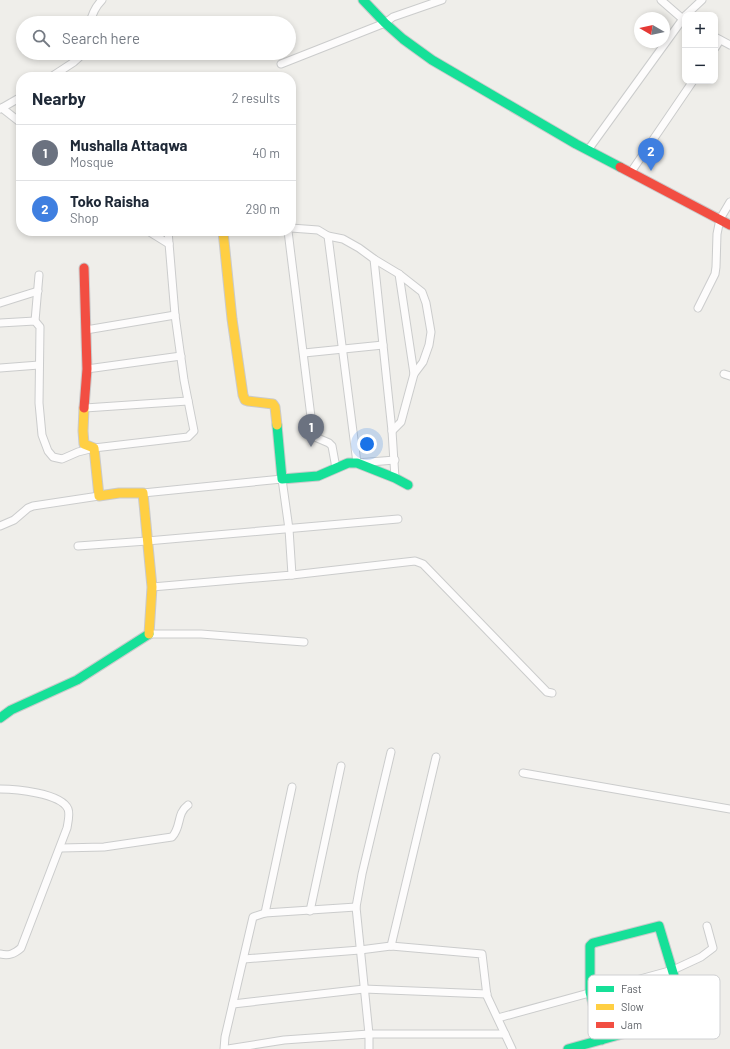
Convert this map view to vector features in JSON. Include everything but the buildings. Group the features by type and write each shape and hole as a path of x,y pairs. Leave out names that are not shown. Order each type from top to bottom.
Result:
{"street":[{"path":"92,16 102,0"},
{"path":"363,0 403,39 432,60 588,150 730,225"},
{"path":"296,58 385,23 393,17 442,0"},
{"path":"661,0 682,16"},
{"path":"690,12 702,0"},
{"path":"588,150 682,21"},
{"path":"718,39 730,45"},
{"path":"59,72 76,60"},
{"path":"281,64 291,60"},
{"path":"631,172 691,84"},
{"path":"16,100 1,109 16,120"},
{"path":"698,308 715,274 717,234 720,219 730,202"},
{"path":"296,228 318,230 328,236 343,239 359,248 374,260 399,274 422,292 426,304 431,332 429,345 423,362 414,374 401,422 392,431"},
{"path":"156,236 169,244"},
{"path":"39,275 35,321 40,327 39,403 42,435 48,451 53,457 62,459 78,452 94,448 188,437 194,431 175,315 168,236"},
{"path":"224,236 232,319 243,395 248,401 273,404 275,407 282,479 289,529 292,575"},
{"path":"289,236 313,433 315,437 329,443 332,446 336,468"},
{"path":"328,236 357,462"},
{"path":"374,260 392,431 395,478"},
{"path":"84,268 87,369 83,431 84,444 94,448"},
{"path":"399,274 414,374"},
{"path":"0,303 38,291"},
{"path":"86,330 175,315"},
{"path":"0,323 35,321"},
{"path":"304,353 383,345"},
{"path":"87,369 181,356"},
{"path":"0,368 39,365"},
{"path":"85,408 188,401"},
{"path":"94,448 99,496"},
{"path":"0,526 14,520 28,508 33,506 118,493 143,493 318,476 348,463 394,460"},
{"path":"357,462 408,485"},
{"path":"143,493 152,587 149,634"},
{"path":"78,546 398,519"},
{"path":"152,587 292,575 415,561 424,564 547,692 552,693"},
{"path":"0,718 11,710 77,680 149,634 201,634 304,642"},
{"path":"369,1049 369,1034 356,907 362,874 390,752"},
{"path":"391,946 436,757"},
{"path":"310,910 341,766"},
{"path":"523,773 730,809"},
{"path":"265,913 292,787"},
{"path":"0,789 26,791 52,798 64,804 68,810 68,823 61,848 21,948 12,955 0,954"},
{"path":"61,848 104,848 172,837 176,833 179,825 180,815 183,809 188,805"},
{"path":"224,1049 225,1036 253,916 265,913 356,907"},
{"path":"590,975 590,946 659,926 674,975"},
{"path":"654,975 673,970 701,957 713,948 707,926"},
{"path":"244,959 360,950 391,946 482,954 487,994 512,1049"},
{"path":"233,1004 364,990 487,994"},
{"path":"498,1018 588,993"},
{"path":"228,1049 284,1040 369,1034 505,1034"},
{"path":"568,1049 606,1039"}],"traffic: fast":[{"path":"363,0 403,39 432,60 576,144 620,167"},
{"path":"277,425 282,479 318,476 348,463 357,463 395,478 408,485"},
{"path":"0,718 11,710 77,680 149,634"},
{"path":"590,975 590,946 593,943 659,926 674,975"},
{"path":"568,1049 602,1040"}],"traffic: slow":[{"path":"224,236 232,319 243,395 245,400 248,401 273,404 275,407 277,425"},
{"path":"84,408 84,444 94,448 99,496 119,493 143,493 152,587 149,634"}],"traffic: jam":[{"path":"620,167 730,225"},
{"path":"84,268 87,369 84,408"}],"place":[{"name":"Toko Raisha","path":"651,171"},
{"name":"Mushalla Attaqwa","path":"311,447"}]}
